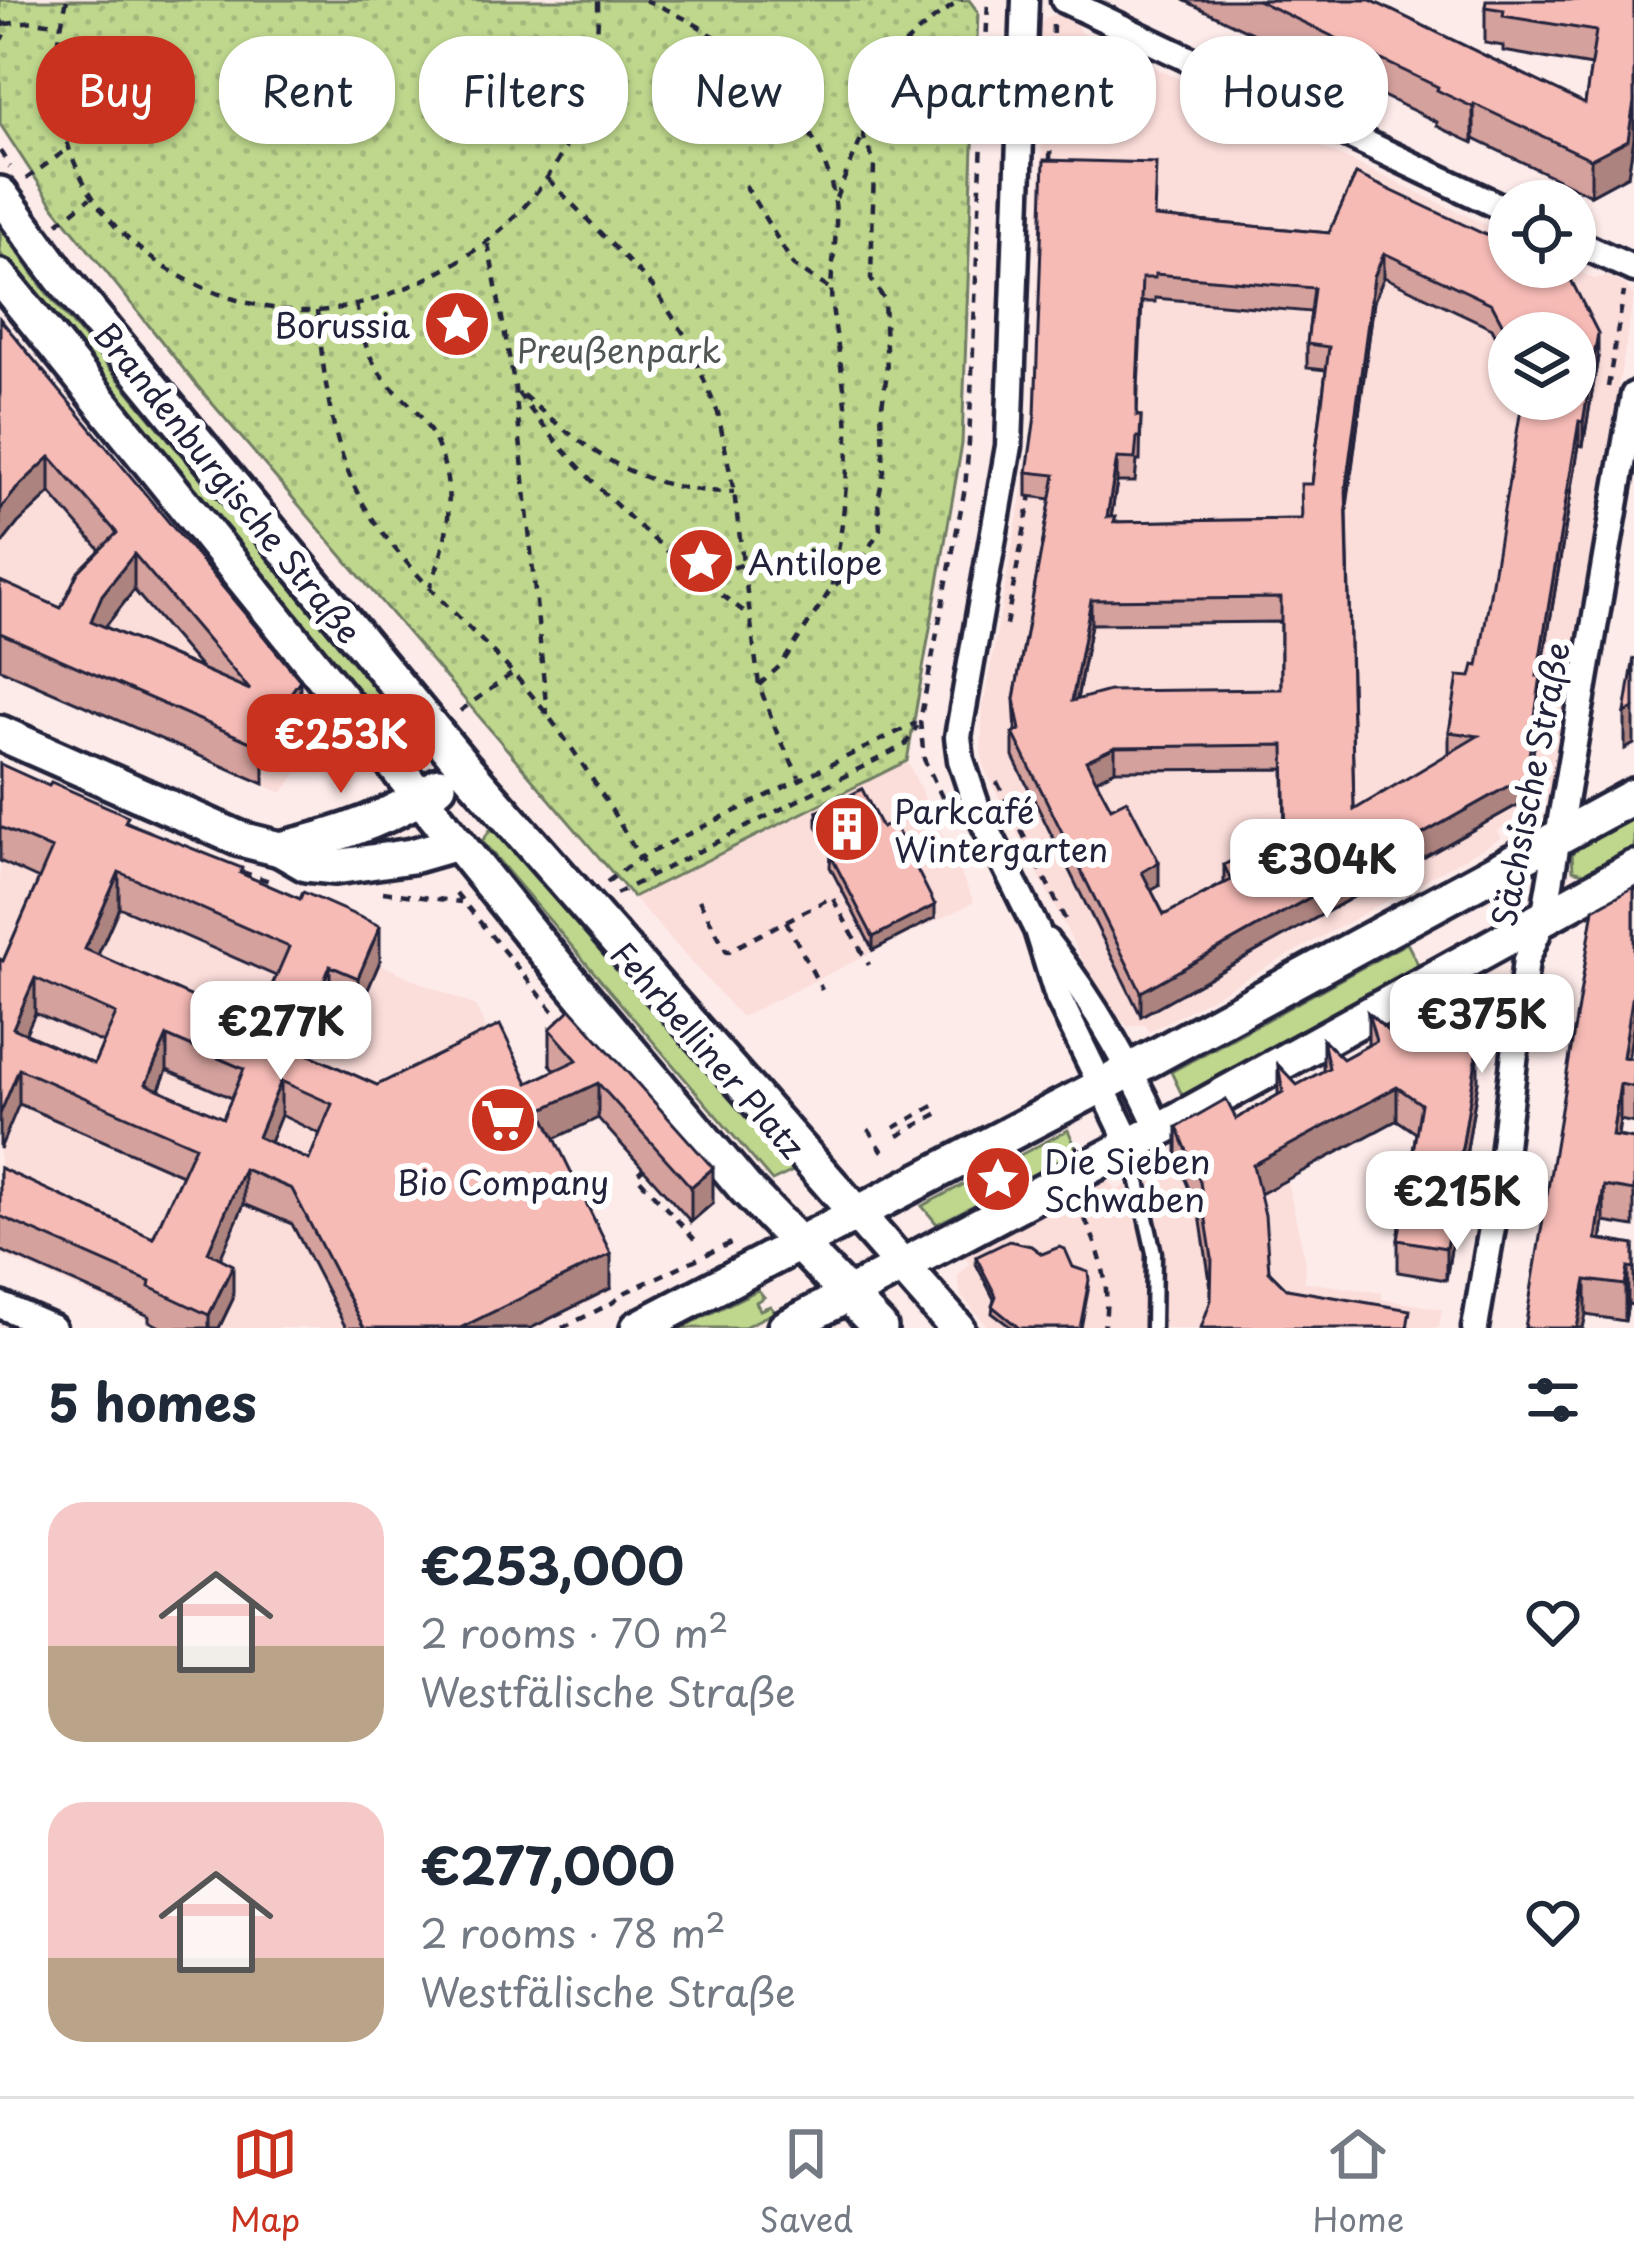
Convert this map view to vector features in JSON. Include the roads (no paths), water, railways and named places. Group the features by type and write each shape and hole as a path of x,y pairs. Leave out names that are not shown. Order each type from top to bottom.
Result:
{"main road":[{"name":"Brandenburgische Straße","path":"13,186 61,277 464,767"},
{"name":"Brandenburgische Straße","path":"0,278 457,843"},
{"path":"0,733 306,864 335,867 412,856 457,843"},
{"path":"280,849 345,831 422,797 464,767"},
{"name":"Fehrbelliner Platz","path":"464,767 957,1328"},
{"path":"638,1328 1116,1078 1634,796"},
{"name":"Fehrbelliner Platz","path":"457,843 744,1187 880,1328"},
{"path":"785,1328 1145,1138 1634,868"}],"street":[{"path":"1025,0 1009,446 960,719 961,760 978,812 1037,930 1058,997 1116,1078 1145,1138"},
{"path":"1059,8 1488,202"},
{"path":"1596,252 1634,269"},
{"name":"Sächsische Straße","path":"1474,1328 1500,1180 1526,960 1544,918 1634,395"},
{"path":"0,1305 52,1328"}],"lane":[{"path":"1145,1138 1154,1253 1153,1328"}],"place":[{"name":"Borussia","path":"457,324"},
{"name":"Antilope","path":"701,561"},
{"name":"Parkcafé Wintergarten","path":"847,829"},
{"name":"Bio Company","path":"503,1120"},
{"name":"Die Sieben Schwaben","path":"998,1179"}],"park label":[{"name":"Preußenpark","path":"619,349"}]}
